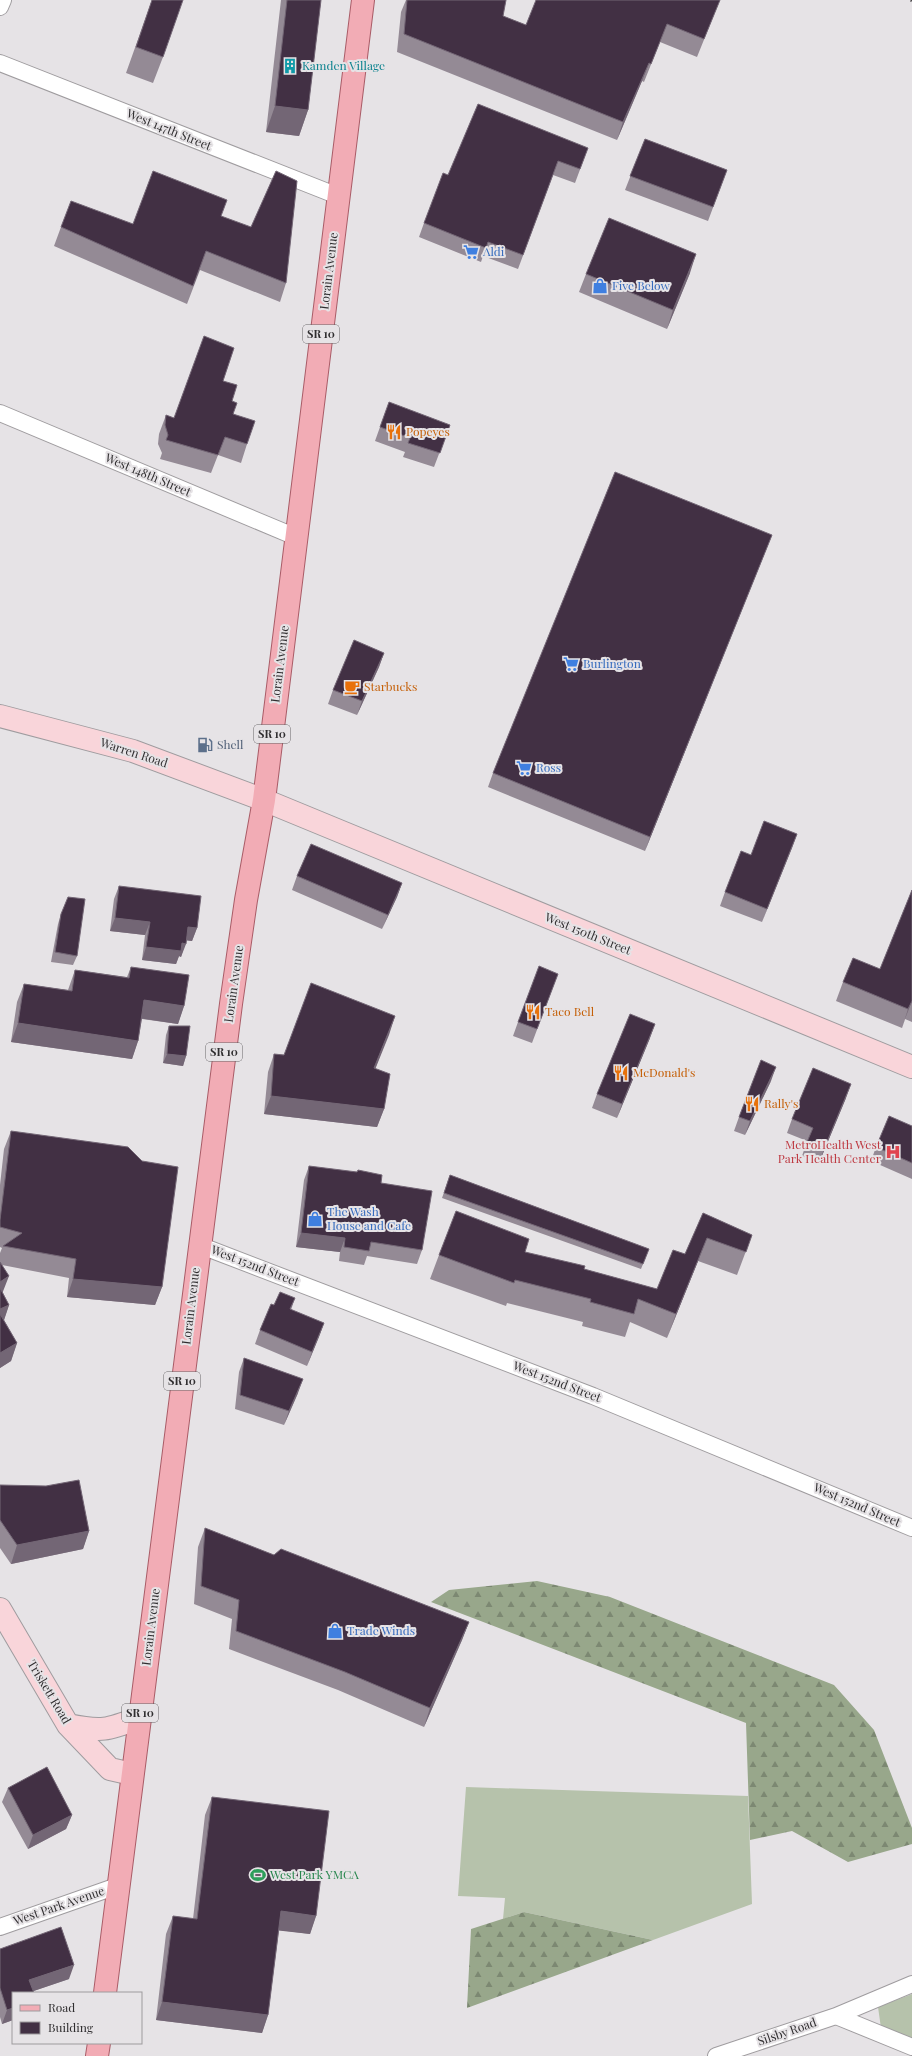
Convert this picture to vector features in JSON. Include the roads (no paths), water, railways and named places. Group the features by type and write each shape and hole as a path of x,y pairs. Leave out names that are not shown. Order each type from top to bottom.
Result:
{"main road":[{"name":"Lorain Avenue","path":"105,1992 117,1886 231,998 264,800 363,0"},
{"name":"Warren Road","path":"0,716 133,751 264,800"},
{"name":"West 150th Street","path":"264,800 912,1067"},
{"name":"Triskett Road","path":"0,1609 68,1725 110,1768 132,1774"},
{"path":"68,1725 90,1729 108,1730 139,1718"},
{"path":"97,2056 99,2044"}],"street":[{"path":"0,7 3,0"},
{"name":"West 147th Street","path":"0,63 338,196"},
{"name":"West 148th Street","path":"0,413 296,537"},
{"name":"West 152nd Street","path":"199,1245 593,1396 912,1528"},
{"name":"West Park Avenue","path":"0,1927 117,1886"},
{"name":"Silsby Road","path":"716,2056 836,2016 912,1984"},
{"path":"836,2016 912,2047"}],"place":[{"name":"Kamden Village","path":"290,66"},
{"name":"Aldi","path":"471,252"},
{"name":"Five Below","path":"600,286"},
{"name":"Popeyes","path":"394,432"},
{"name":"Burlington","path":"571,664"},
{"name":"Starbucks","path":"352,687"},
{"name":"Shell","path":"205,745"},
{"name":"Ross","path":"524,768"},
{"name":"Taco Bell","path":"533,1012"},
{"name":"McDonald's","path":"621,1073"},
{"name":"Rally's","path":"752,1104"},
{"name":"MetroHealth West Park Health Center","path":"893,1152"},
{"name":"The Wash House and Cafe","path":"315,1219"},
{"name":"Trade Winds","path":"335,1631"},
{"name":"West Park YMCA","path":"258,1875"}]}
